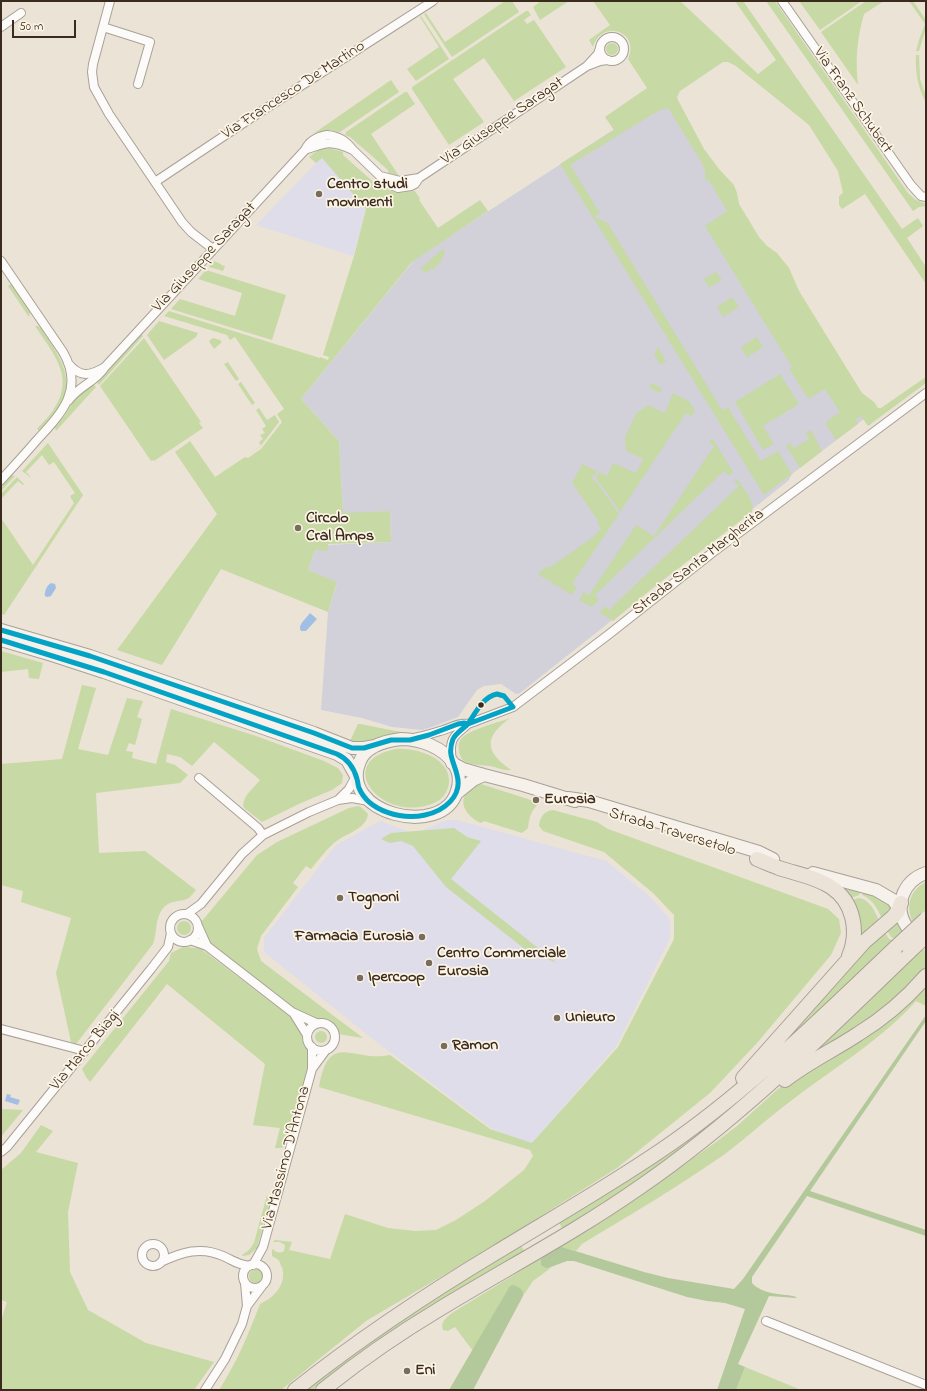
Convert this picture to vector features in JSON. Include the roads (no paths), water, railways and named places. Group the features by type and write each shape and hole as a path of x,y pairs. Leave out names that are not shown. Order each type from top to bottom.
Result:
{"highway":[{"path":"757,859 824,883 836,890 844,899 852,915 854,935 851,951 841,968"},
{"path":"645,1162 680,1129 724,1096 746,1076 841,968 871,936 890,921 900,908"},
{"path":"295,1390 355,1344 414,1304 645,1162 703,1120 746,1087 801,1038 926,919"},
{"path":"323,1390 412,1326 608,1208 644,1185 697,1146 766,1087 926,936"},
{"path":"697,1146 736,1124 795,1072 819,1056 859,1034 879,1020 909,994 926,976"}],"main road":[{"name":"Strada Traversetolo","path":"1,630 102,661 307,730 352,748 375,746 392,740 422,742 434,747 444,754 452,763 464,769 568,798 587,801 632,813 759,852 778,861 806,871 875,890"},
{"path":"1,640 104,672 331,751 347,760 356,776 360,790 369,801 380,809 392,814 404,817 416,817 432,814 444,809 453,800 456,793 458,778 452,763"},
{"name":"Strada Traversetolo","path":"356,776 357,767 361,758 367,751 375,746"},
{"path":"456,793 473,780 484,775"},
{"name":"Strada Traversetolo","path":"568,798 585,806 757,859 778,861"},
{"path":"875,890 898,888 926,873"},
{"path":"900,908 904,892 914,879"},
{"path":"875,890 891,898 900,908 908,927"}],"street":[{"path":"110,1 93,64 92,72 94,87 109,114 186,228 212,250"},
{"name":"Via Francesco De Martino","path":"155,182 251,118 433,1"},
{"name":"Via Franz Schubert","path":"782,1 913,188 921,196 926,197"},
{"path":"1,27 21,13"},
{"path":"103,27 150,42 138,84"},
{"name":"Via Giuseppe Saragat","path":"1,480 57,418 72,396 83,386 98,376 305,150 312,140 327,135 335,136 349,145 386,183 398,188 411,186 415,184 419,178 587,66 600,60 612,61 620,58 624,50 622,43 616,38 609,37 603,41 598,54 587,66"},
{"path":"600,48 602,55 608,60"},
{"path":"1,262 66,359 73,368 82,374"},
{"path":"65,406 69,395 71,381 70,370 66,359"},
{"name":"Via Giuseppe Saragat","path":"71,381 75,374 92,374 105,367"},
{"path":"71,381 72,385 76,387 83,386"},
{"name":"Strada Santa Margherita","path":"452,763 451,748 453,739 456,734 468,724 513,707 608,635 718,548 926,394"},
{"name":"Strada Santa Margherita","path":"410,740 429,735 458,724 468,724"},
{"path":"338,800 349,789 356,776"},
{"path":"199,778 258,828 263,835"},
{"path":"190,940 196,934 196,912 201,904 242,854 263,835 303,814 338,800 352,798 369,801"},
{"path":"201,904 187,914 175,917 171,925 171,933 176,939 186,941 190,940 207,946 292,1012 316,1024"},
{"path":"187,914 196,923 207,946"},
{"name":"Via Marco Biagi","path":"168,947 171,933"},
{"name":"Via Marco Biagi","path":"1,1152 7,1148 126,1002 168,947 179,940"},
{"path":"292,1012 307,1035 308,1042 312,1047 318,1050 326,1050 333,1044 335,1039 334,1031 329,1025 320,1023 309,1029 307,1035"},
{"path":"1,1029 85,1051"},
{"name":"Via Massimo D'Antona","path":"247,1306 244,1272 251,1265 263,1247 312,1069 312,1047"},
{"name":"Via Massimo D'Antona","path":"312,1069 326,1050"},
{"path":"178,1254 162,1249 157,1245 150,1244 142,1252 143,1259 148,1264 155,1266 178,1254 197,1251 211,1251 233,1262 261,1266 266,1272"},
{"name":"Via Massimo D'Antona","path":"205,1390 226,1359 242,1324 247,1306 266,1279 263,1247"},
{"path":"161,1262 164,1256 162,1249"},
{"path":"233,1262 244,1280 251,1288 259,1288 262,1286"},
{"path":"766,1321 926,1385"}],"water":[{"path":"51,583 55,584 56,588 51,596 47,597 45,596 45,591"},
{"path":"310,613 317,619 306,631 301,631 301,624"},
{"path":"7,1094 11,1095 10,1097 20,1100 18,1105 5,1101"}],"place":[{"name":"Centro studi movimenti","path":"319,194"},
{"name":"Circolo Cral Amps","path":"298,528"},
{"name":"Eurosia","path":"536,800"},
{"name":"Tognoni","path":"340,898"},
{"name":"Farmacia Eurosia","path":"422,937"},
{"name":"Centro Commerciale Eurosia","path":"429,963"},
{"name":"Ipercoop","path":"360,978"},
{"name":"Unieuro","path":"557,1018"},
{"name":"Ramon","path":"444,1046"},
{"name":"Eni","path":"407,1371"}]}
